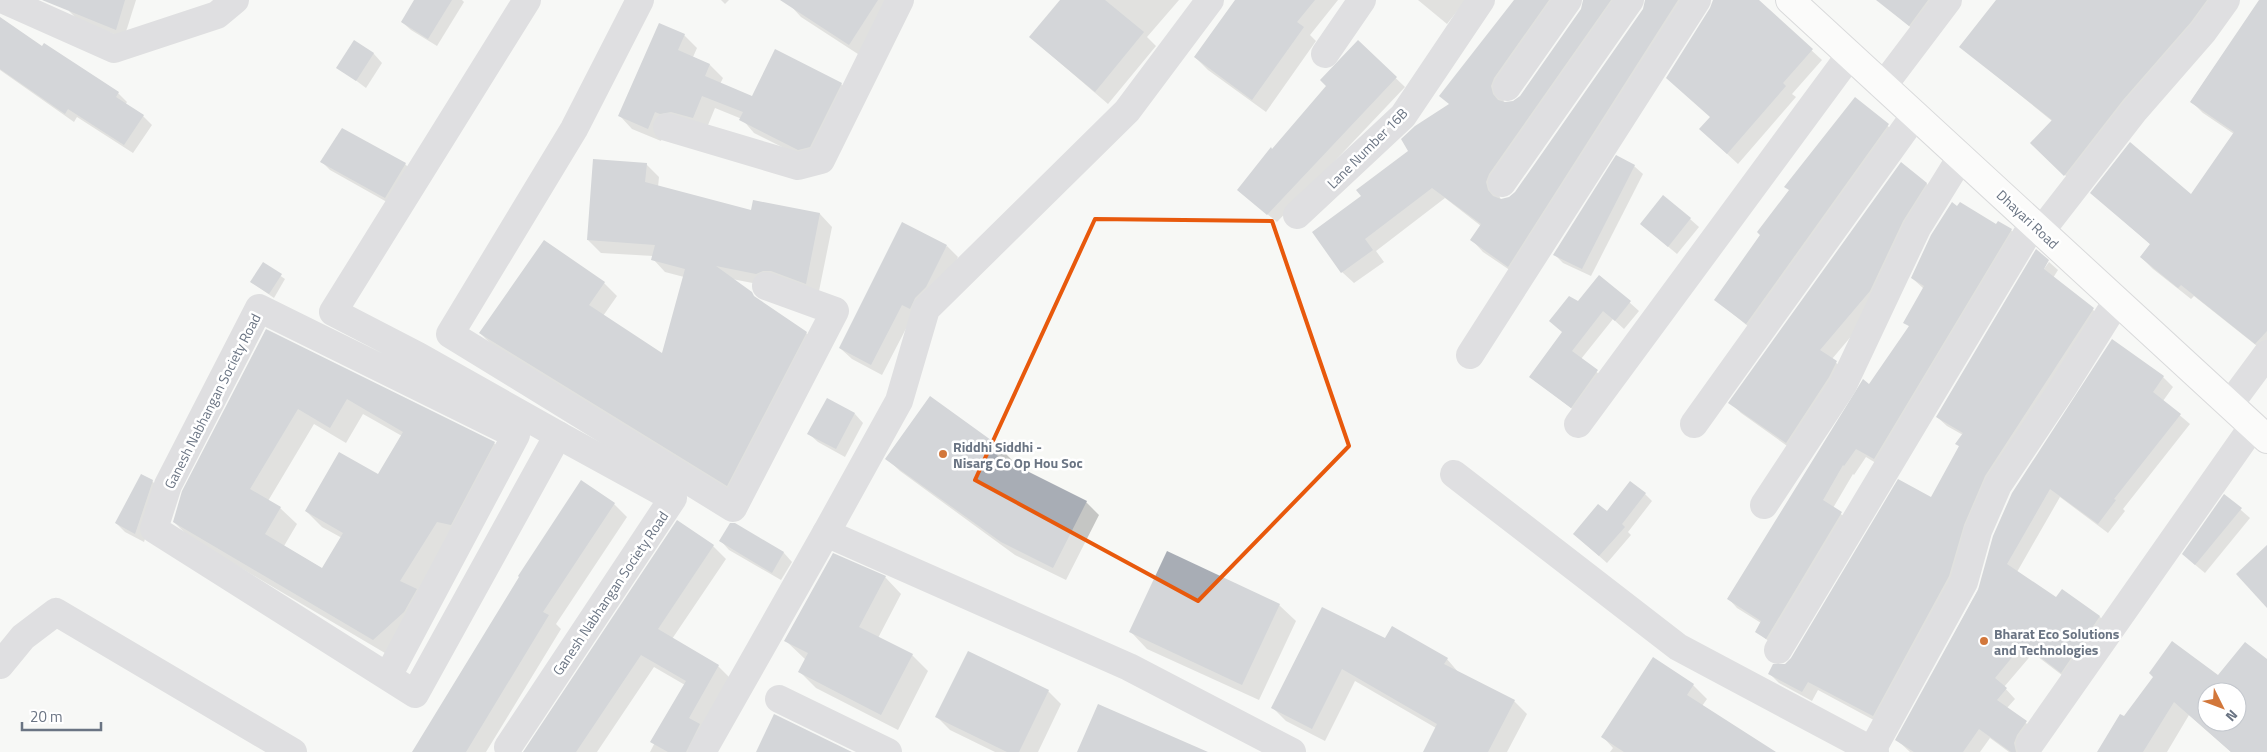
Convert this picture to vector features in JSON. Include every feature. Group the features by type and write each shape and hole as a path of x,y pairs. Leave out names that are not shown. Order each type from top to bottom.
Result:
{"main road":[{"name":"Dhayari Road","path":"1790,0 2260,432"}],"street":[{"path":"4,0 114,48 217,15 235,0"},
{"name":"Ganesh Nabhangan Society Road","path":"508,748 673,498 418,356 332,312 527,0"},
{"path":"640,0 574,129 450,334 733,508 835,311 766,286"},
{"path":"667,127 798,166 821,160 900,0"},
{"path":"702,752 898,401 926,309 1127,111 1210,0"},
{"path":"1325,54 1362,0"},
{"name":"Lane Number 16B","path":"1297,215 1403,116 1481,0"},
{"path":"1507,87 1568,0"},
{"path":"1502,183 1630,0"},
{"path":"1470,355 1697,0"},
{"path":"1883,86 1948,0"},
{"path":"1778,650 2026,234 2041,231 2135,110 2203,32 2226,0"},
{"path":"1578,424 1850,55"},
{"path":"1694,424 1915,115"},
{"path":"1764,505 1843,385 1917,228 1961,157"},
{"path":"1454,474 1678,647 1873,751 1964,582 1978,531 1998,485 2062,389 2117,300"},
{"name":"Ganesh Nabhangan Society Road","path":"388,676 516,435 259,308 168,485 154,529 415,694 558,435"},
{"path":"2230,404 2267,354"},
{"path":"404,380 418,356"},
{"path":"2030,744 2260,432"},
{"path":"826,533 1129,667 1292,752"},
{"path":"0,666 23,638 56,612 293,752"},
{"path":"779,698 888,752"}],"highlighted area":[{"path":"1095,219 1272,221 1349,446 1198,601 975,480"}],"building":[{"path":"42,0 125,0 116,30"},
{"path":"414,0 452,0 428,39 401,22"},
{"path":"780,0 878,0 849,45"},
{"path":"1060,0 1105,0 1144,32 1095,92 1029,37"},
{"path":"1235,0 1315,0 1297,22 1304,27 1252,100 1194,57"},
{"path":"1514,0 1549,0 1494,78 1491,86 1493,94 1498,100 1505,102 1513,101 1520,96 1581,9 1583,0 1611,0 1489,174 1486,182 1488,190 1493,196 1501,199 1509,197 1515,192 1643,9 1645,0 1678,0 1508,267 1470,240 1481,224 1432,188 1365,239 1373,250 1341,273 1312,232 1361,196 1356,190 1408,151 1401,139 1415,126 1449,104 1439,96"},
{"path":"1713,0 1759,0 1813,49 1783,83 1786,86 1727,154 1699,129 1710,117 1666,78 1710,8"},
{"path":"1876,0 1928,0 1909,26"},
{"path":"1996,0 2207,0 2191,22 2123,100 2064,176 2030,143 2052,120 1959,47"},
{"path":"2259,0 2267,0 2267,331 2255,344 2181,285 2178,288 2140,257 2150,244 2090,193 2130,142 2191,194 2234,132 2190,102"},
{"path":"0,17 42,46 44,43 119,92 116,97 144,115 124,145 68,109 65,114 0,69"},
{"path":"659,23 685,34 678,50 710,64 705,76 752,96 775,49 842,83 810,147 798,150 739,120 743,112 702,96 693,118 671,112 660,114 655,112 648,129 618,116"},
{"path":"354,40 374,53 356,81 336,68"},
{"path":"1358,40 1397,77 1267,215 1237,190 1271,147 1272,149 1326,86 1320,80"},
{"path":"1855,97 1889,124 1746,324 1714,300 1760,235 1757,232 1789,190 1784,187"},
{"path":"342,128 406,163 385,198 320,162"},
{"path":"1616,155 1635,165 1582,269 1553,255"},
{"path":"593,159 647,163 645,182 751,210 753,200 820,213 806,284 771,271 763,271 756,274 716,266 752,292 754,296 807,332 727,486 479,333 544,240 605,282 589,305 662,353 685,269 651,260 655,245 587,240"},
{"path":"1901,162 1927,183 1903,221 1870,291 1820,350 1837,361 1829,377 1786,443 1728,403"},
{"path":"1663,195 1691,218 1668,247 1640,224"},
{"path":"1952,202 1957,206 1960,202 1996,224 1998,221 2012,229 1874,459 1856,449 1843,465 1823,500 1842,512 1766,639 1755,632 1761,621 1727,599 1863,379 1869,384 1909,326 1903,323 1924,286 1911,278 1931,235"},
{"path":"902,222 947,245 926,287 915,298 910,309 902,305 871,365 839,348"},
{"path":"2036,249 2049,260 2044,269 2094,308 1985,476 1964,525 1949,576 1873,716 1808,682 1802,692 1768,674 1773,664 1785,664 1791,658 1898,479 1931,497 1959,446 1955,444 1963,433 1936,417"},
{"path":"263,262 282,274 269,294 250,282"},
{"path":"1599,275 1631,301 1615,321 1603,311 1572,351 1598,370 1571,408 1529,377 1562,332 1549,321 1569,296 1578,301"},
{"path":"266,329 495,442 451,525 437,522 400,581 417,589 404,612 373,640 173,522 182,491","holes":["347,399 403,432 378,474 339,452 305,511 343,533 322,568 265,534 281,507 250,489 298,409 330,428"]},
{"path":"2112,339 2164,376 2153,392 2181,414 2114,499 2116,500 2098,524 2050,489 2007,564 2056,597 2062,589 2100,616 2061,673 2023,644 1995,678 2007,688 1997,700 2027,721 2014,743 2016,752 2011,752 1979,729 1963,752 1914,752 1895,740 1978,590 1993,536 2012,493"},
{"path":"930,396 1002,448 997,456 1087,501 1053,568 1001,542 885,459"},
{"path":"827,398 855,413 836,449 807,434"},
{"path":"141,474 153,480 135,534 115,523"},
{"path":"581,480 615,503 543,612 549,615 466,752 412,752 518,576"},
{"path":"1630,481 1646,493 1622,524 1625,527 1599,556 1573,534 1598,504 1607,511"},
{"path":"2224,494 2242,508 2195,565 2182,554"},
{"path":"677,520 714,545 658,629 719,665 689,718 700,724 686,752 668,752 650,742 686,681 641,655 576,752 523,752"},
{"path":"730,523 735,523 784,552 772,573 719,541"},
{"path":"2267,545 2267,608 2236,574"},
{"path":"1167,551 1280,604 1242,685 1129,632"},
{"path":"833,553 886,576 859,627 913,654 881,715 798,672 808,653 784,641"},
{"path":"1322,607 1385,638 1392,626 1448,658 1444,664 1515,700 1488,752 1423,752 1437,724 1342,669 1312,729 1271,708"},
{"path":"2172,641 2218,675 2245,642 2267,659 2267,752 2231,752 2208,732 2247,732 2247,682 2197,682 2197,722 2174,702 2143,752 2097,752 2120,714 2124,716 2153,677 2149,673"},
{"path":"968,651 1049,690 1019,752 1007,752 935,717"},
{"path":"1653,657 1694,684 1687,695 1776,752 1624,752 1601,737"},
{"path":"1098,704 1208,752 1077,752"},
{"path":"774,714 852,752 756,752"}],"place":[{"name":"Riddhi Siddhi - Nisarg Co Op Hou Soc","path":"943,454"},
{"name":"Bharat Eco Solutions and Technologies","path":"1984,641"}]}
